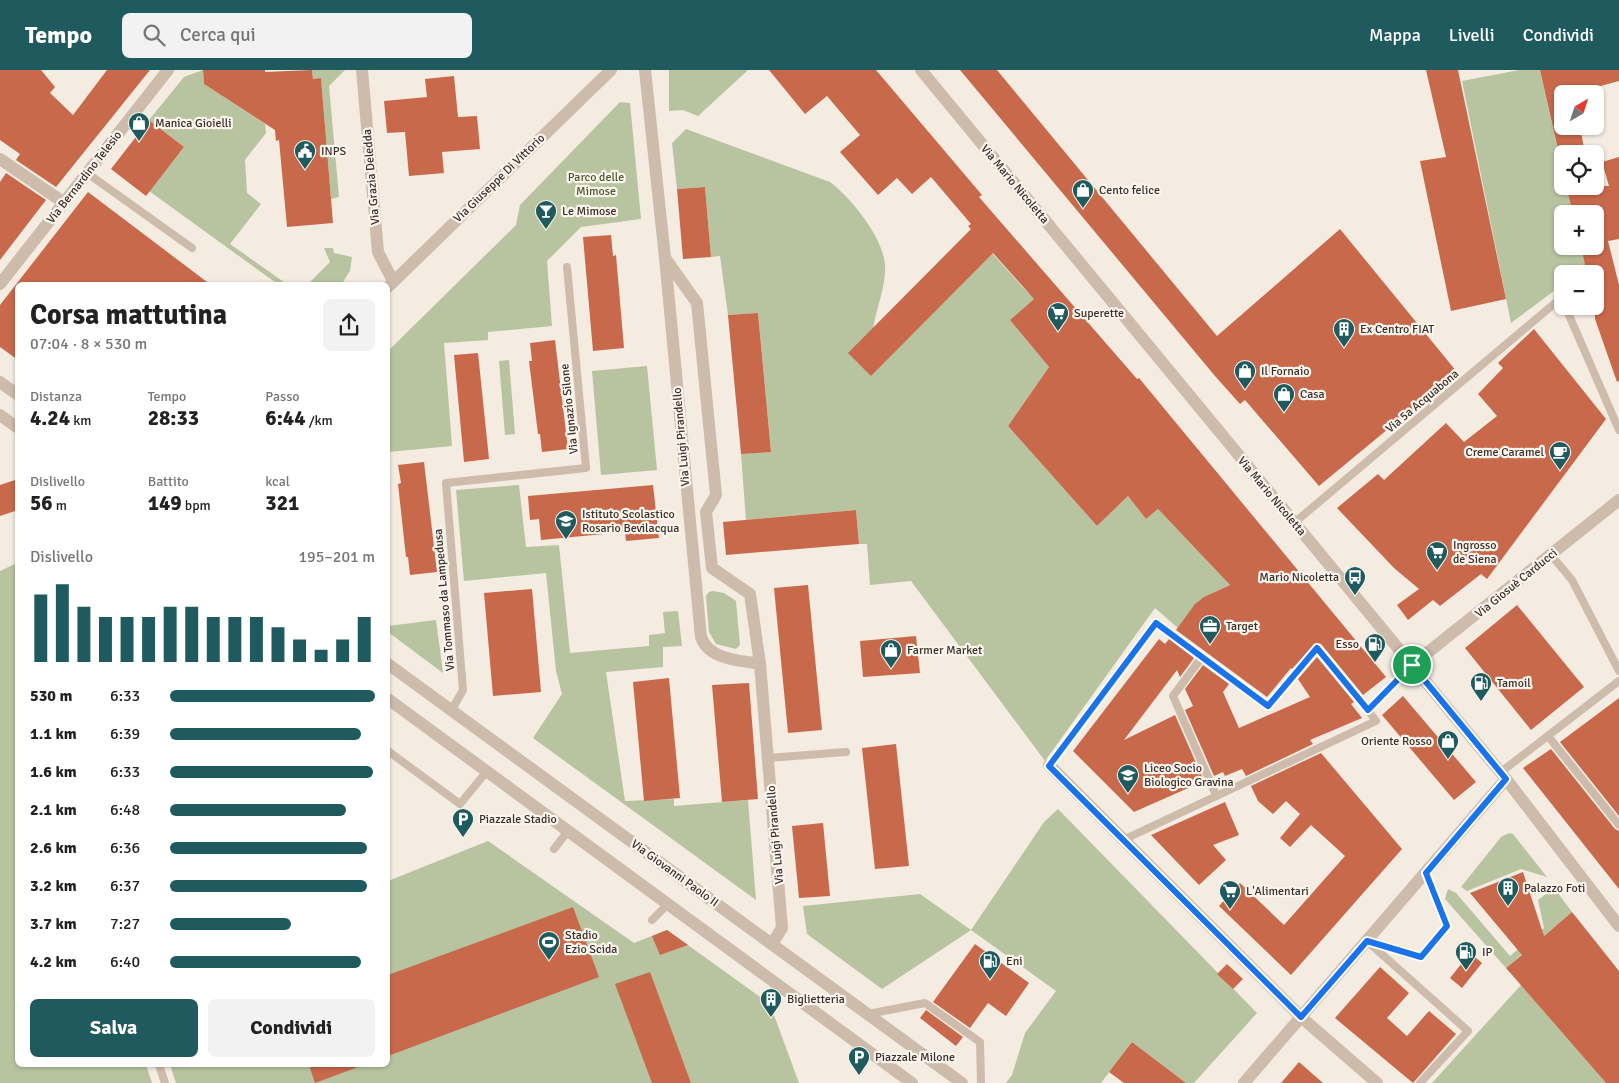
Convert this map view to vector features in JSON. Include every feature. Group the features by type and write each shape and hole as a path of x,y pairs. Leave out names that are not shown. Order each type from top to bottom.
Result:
{"street":[{"name":"Via Bernardino Telesio","path":"0,284 168,70"},
{"name":"Via Grazia Deledda","path":"362,70 378,252 389,282"},
{"name":"Via Giuseppe Di Vittorio","path":"390,284 611,70"},
{"name":"Via Luigi Pirandello","path":"645,70 666,258 701,637 710,652 760,664"},
{"name":"Via Mario Nicoletta","path":"921,70 1503,776 1619,926"},
{"path":"0,159 63,202"},
{"name":"Via Luigi Pirandello","path":"666,258 697,303 716,495 706,512 712,568 750,594 760,664 782,928 772,944"},
{"path":"0,382 15,393"},
{"path":"0,415 15,426"},
{"name":"Via Giosuè Carducci","path":"1412,665 1619,500"},
{"name":"Via Giovanni Paolo II","path":"390,665 962,1083"},
{"path":"390,699 912,1083"},
{"path":"1049,766 1301,1017 1377,1083"},
{"path":"1244,1083 1426,873 1503,776"}],"lane":[{"path":"87,173 192,248"},
{"name":"Via Ignazio Silone","path":"446,483 586,468 567,268"},
{"name":"Via 5a Acquabona","path":"1294,523 1554,305"},
{"path":"1569,315 1619,430"},
{"name":"Via Tommaso da Lampedusa","path":"446,483 463,690 451,711"},
{"path":"1551,555 1572,580 1619,671"},
{"path":"1049,766 1156,623 1268,706 1317,648 1376,721 1123,840"},
{"path":"1202,657 1174,696 1216,795"},
{"path":"1368,710 1412,665"},
{"path":"1503,776 1548,736 1619,681"},
{"path":"1548,736 1619,825"},
{"path":"390,752 460,804 487,771"},
{"path":"768,758 846,752"},
{"path":"554,849 568,831"},
{"path":"1367,941 1421,957 1447,926 1426,873"},
{"path":"652,920 668,904"},
{"path":"1367,941 1468,1031 1420,1083"},
{"path":"868,1014 925,1003 980,1042 981,1083"},
{"path":"160,1067 165,1083"}],"green space":[{"path":"203,70 204,84 265,124 266,133 245,160 247,193 261,204 230,244 284,282 275,282 149,191 184,147 149,120 184,77"},
{"path":"312,70 345,70 329,86 339,197 331,199 321,78 313,79"},
{"path":"669,70 747,71 698,116 683,110 669,111"},
{"path":"1519,70 1540,70 1557,145 1554,145 1554,195 1568,195 1571,205 1554,205 1554,255 1583,255 1586,265 1554,265 1554,291 1511,323 1462,81"},
{"name":"Parco delle Mimose","path":"620,102 630,103 641,219 581,227 547,261 552,326 488,332 488,340 444,343 452,446 390,452 390,349 516,225 520,205"},
{"path":"686,129 830,182 858,210 875,235 881,248 885,272 873,329 871,375 992,253 1028,293 1042,292 1010,320 1049,367 1008,426 1097,526 1128,496 1146,519 1158,509 1230,585 1200,602 1178,628 1155,608 1045,761 911,581 870,585 867,544 859,544 856,510 746,520 741,454 771,451 758,313 728,315 720,256 711,257 705,187 677,189 672,143"},
{"path":"324,248 333,248 334,253 352,257 350,271 343,282 310,282 330,262"},
{"path":"509,360 515,434 505,435 499,361"},
{"path":"647,366 657,470 601,475 592,371"},
{"path":"519,485 526,547 559,545 570,653 649,646 649,635 665,633 663,612 678,611 682,646 663,647 663,667 606,672 625,801 674,799 674,806 748,800 756,900 533,738 562,694 556,671 546,573 464,581 456,490"},
{"path":"15,564 15,1067 147,1067 152,1083 0,1083 0,571"},
{"path":"709,592 724,593 736,601 740,645 736,649 716,644 709,632 706,596"},
{"path":"436,620 443,673 390,633 390,626"},
{"path":"1058,809 1257,1013 1194,1083 1186,1083 1132,1042 1101,1083 1006,1083 1012,1075 1025,1033 1056,991 971,930 1044,822"},
{"path":"1509,833 1513,834 1547,877 1521,869 1467,891 1461,887 1501,837"},
{"name":"Stadio Ezio Scida","path":"488,841 634,943 667,930 770,1004 799,1083 176,1083 171,1067 390,1067 390,880"},
{"path":"1554,888 1572,912 1506,968 1445,899 1448,889 1456,893 1510,956 1544,928 1538,900"},
{"path":"920,894 971,930 882,989 807,934 803,906"},
{"path":"1521,985 1606,1083 1432,1083"}],"building":[{"path":"0,70 41,70 55,87 50,93 73,115 107,70 150,70 56,187 16,160 20,154 0,140"},
{"name":"INPS","path":"203,70 265,70 265,72 312,70 313,79 321,78 333,223 287,227 279,140 276,141 275,130 204,84"},
{"path":"769,70 876,70 982,195 979,197 1137,379 1139,378 1386,677 1363,695 1321,644 1316,643 1291,668 1267,697 1176,630 1195,604 1204,597 1230,585 1158,509 1146,519 1128,496 1097,526 1008,426 1049,367 1010,320 1034,299 993,253 871,376 848,353 971,229 968,226 971,224 931,177 912,194 897,178 878,195 840,152 860,135 827,96 805,114"},
{"name":"Ex Centro FIAT","path":"960,70 997,70 1217,336 1340,229 1457,372 1319,486 1245,400 1240,404 1215,376"},
{"path":"1426,70 1458,70 1506,299 1451,311 1420,161 1446,157"},
{"path":"1540,70 1619,70 1619,81 1604,85 1554,85 1554,132"},
{"path":"454,76 458,117 477,116 480,149 442,152 444,173 409,176 405,132 387,133 384,101 427,97 425,79"},
{"path":"149,120 184,147 146,196 111,169"},
{"path":"1555,135 1582,135 1583,145 1557,145"},
{"path":"1619,157 1619,239 1608,241 1619,285 1619,381 1617,382 1595,319 1595,315 1604,315 1604,265 1585,265 1583,255 1604,255 1604,205 1571,205 1568,195 1604,195 1604,186 1609,186 1604,161"},
{"path":"6,173 46,200 0,260 0,182"},
{"path":"705,187 711,257 683,259 677,189"},
{"path":"88,192 207,282 18,282"},
{"path":"611,235 613,256 616,255 624,348 593,351 583,237"},
{"path":"15,286 15,358 0,347 0,305"},
{"path":"758,313 771,452 741,454 728,315"},
{"path":"1534,329 1606,419 1487,579 1481,574 1440,606 1433,600 1408,620 1397,605 1419,589 1394,568 1337,508 1378,474 1384,480 1446,423 1464,442 1497,416 1478,394 1503,368 1498,363"},
{"path":"555,340 568,449 542,452 529,361 532,361 530,343"},
{"path":"478,353 489,459 464,462 454,355"},
{"path":"424,462 437,572 410,575 408,557 406,557 398,484 401,483 398,465"},
{"path":"15,480 15,511 0,516 0,485"},
{"path":"653,485 659,538 626,541 625,532 541,540 539,519 530,520 528,496"},
{"path":"856,510 859,544 726,555 723,522"},
{"path":"808,585 822,730 788,733 774,588"},
{"path":"532,589 541,692 493,696 484,593"},
{"path":"1517,605 1584,687 1531,730 1465,648"},
{"path":"916,636 920,673 863,677 860,641"},
{"path":"1159,639 1165,644 1169,639 1194,658 1180,677 1177,670 1124,740 1175,715 1204,781 1134,812 1073,751"},
{"path":"1317,657 1354,702 1351,704 1362,718 1310,740 1313,744 1246,776 1242,769 1225,776 1223,772 1214,776 1185,710 1193,706 1185,689 1203,665 1229,684 1223,692 1239,728 1310,697 1298,679"},
{"path":"669,678 680,798 644,801 633,682"},
{"path":"749,683 758,799 722,802 712,685"},
{"path":"1403,696 1476,782 1454,800 1382,715"},
{"path":"1619,698 1619,816 1560,742"},
{"path":"896,744 909,866 875,869 862,748"},
{"path":"1551,749 1615,829 1619,831 1619,889 1523,768"},
{"path":"1321,753 1402,849 1291,975 1219,906 1240,883 1284,925 1345,856 1311,825 1290,847 1280,838 1300,814 1286,801 1273,814 1258,801 1251,786"},
{"path":"1225,802 1239,835 1213,845 1226,860 1199,885 1151,835"},
{"path":"823,823 830,896 799,898 792,826"},
{"path":"1523,872 1544,936 1572,912 1619,971 1619,1083 1606,1083 1506,968 1522,955 1470,893"},
{"path":"573,907 599,977 390,1055 390,974"},
{"path":"667,930 688,945 660,955 652,936"},
{"name":"Eni","path":"975,944 1029,983 1006,1016 988,1003 970,1028 933,1002"},
{"name":"IP","path":"1470,953 1482,963 1462,988 1450,978"},
{"path":"1227,964 1243,979 1233,989 1217,974"},
{"path":"1380,967 1409,993 1387,1018 1407,1036 1429,1011 1456,1034 1413,1083 1335,1018"},
{"path":"650,972 691,1083 652,1083 615,984"},
{"path":"926,1010 963,1037 956,1046 920,1018"},
{"path":"1132,1042 1186,1083 1124,1083 1109,1072"},
{"path":"1299,1062 1323,1083 1281,1083"},
{"path":"310,1067 358,1067 315,1083"}],"place":[{"name":"Manica Gioielli","path":"139,142"},
{"name":"INPS","path":"305,170"},
{"name":"Cento felice","path":"1083,209"},
{"name":"Le Mimose","path":"546,230"},
{"name":"Superette","path":"1058,332"},
{"name":"Ex Centro FIAT","path":"1344,348"},
{"name":"Il Fornaio","path":"1245,390"},
{"name":"Casa","path":"1284,413"},
{"name":"Creme Caramel","path":"1560,471"},
{"name":"Istituto Scolastico Rosario Bevilacqua","path":"566,540"},
{"name":"Ingrosso de Siena","path":"1437,571"},
{"name":"Mario Nicoletta","path":"1355,596"},
{"name":"Target","path":"1210,645"},
{"name":"Esso","path":"1375,663"},
{"name":"Farmer Market","path":"891,669"},
{"name":"Tamoil","path":"1481,702"},
{"name":"Oriente Rosso","path":"1448,760"},
{"name":"Liceo Socio Biologico Gravina","path":"1128,794"},
{"name":"Piazzale Stadio","path":"463,838"},
{"name":"Palazzo Foti","path":"1508,907"},
{"name":"L'Alimentari","path":"1230,910"},
{"name":"Stadio Ezio Scida","path":"549,961"},
{"name":"IP","path":"1466,971"},
{"name":"Eni","path":"990,980"},
{"name":"Biglietteria","path":"771,1018"},
{"name":"Piazzale Milone","path":"859,1076"}],"route":[{"path":"1156,623 1268,706 1317,648 1368,710 1412,665 1506,779 1426,873 1447,926 1421,957 1367,941 1301,1017 1049,766 1156,623"}]}
